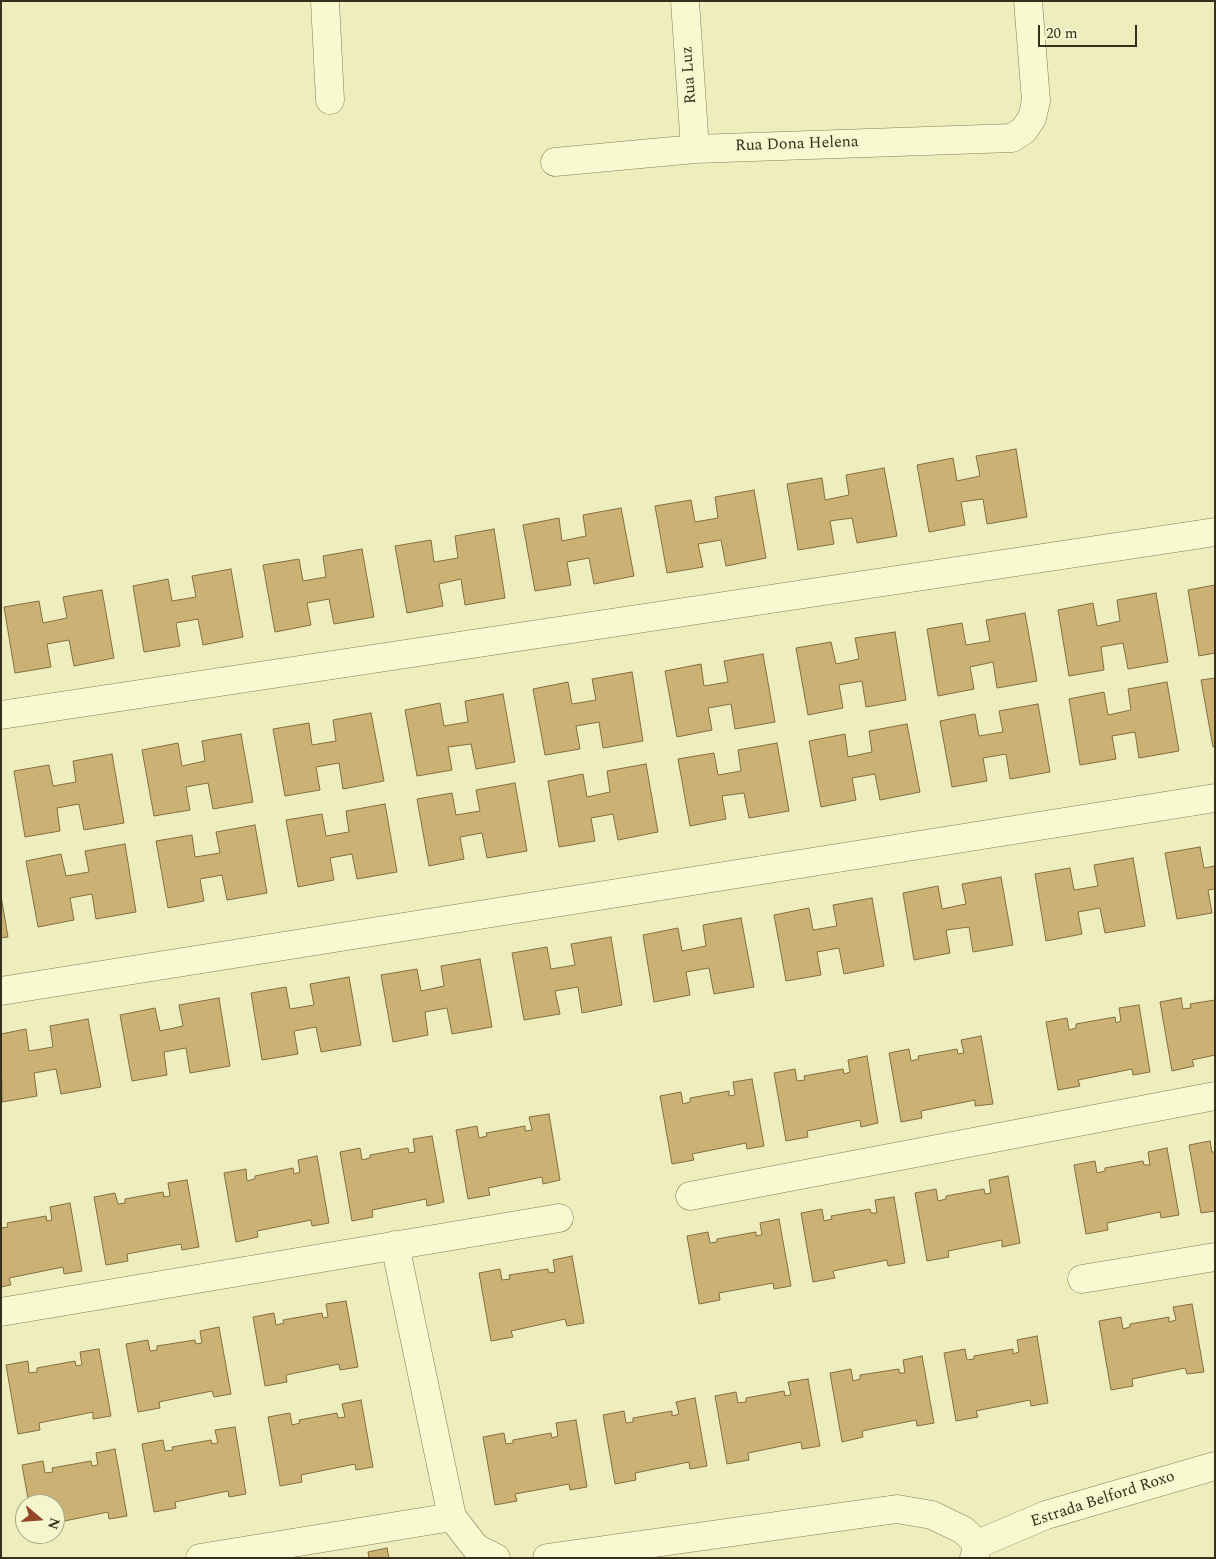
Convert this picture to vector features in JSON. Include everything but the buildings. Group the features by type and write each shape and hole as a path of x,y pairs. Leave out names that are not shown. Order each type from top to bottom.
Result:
{"street":[{"path":"325,1 330,100"},
{"name":"Rua Luz","path":"685,1 696,148"},
{"name":"Rua Dona Helena","path":"555,162 696,148 1012,138 1024,130 1032,118 1036,101 1028,1"},
{"path":"1,715 1215,532"},
{"path":"1,991 1215,798"},
{"path":"690,1196 1215,1096"},
{"path":"1,1312 559,1218"},
{"path":"395,1245 452,1517 476,1548 496,1558"},
{"path":"1082,1279 1215,1257"},
{"name":"Estrada Belford Roxo","path":"976,1551 1046,1516 1215,1466"},
{"path":"547,1558 897,1509 932,1515 963,1530 976,1551"},
{"path":"200,1558 452,1517"}]}
